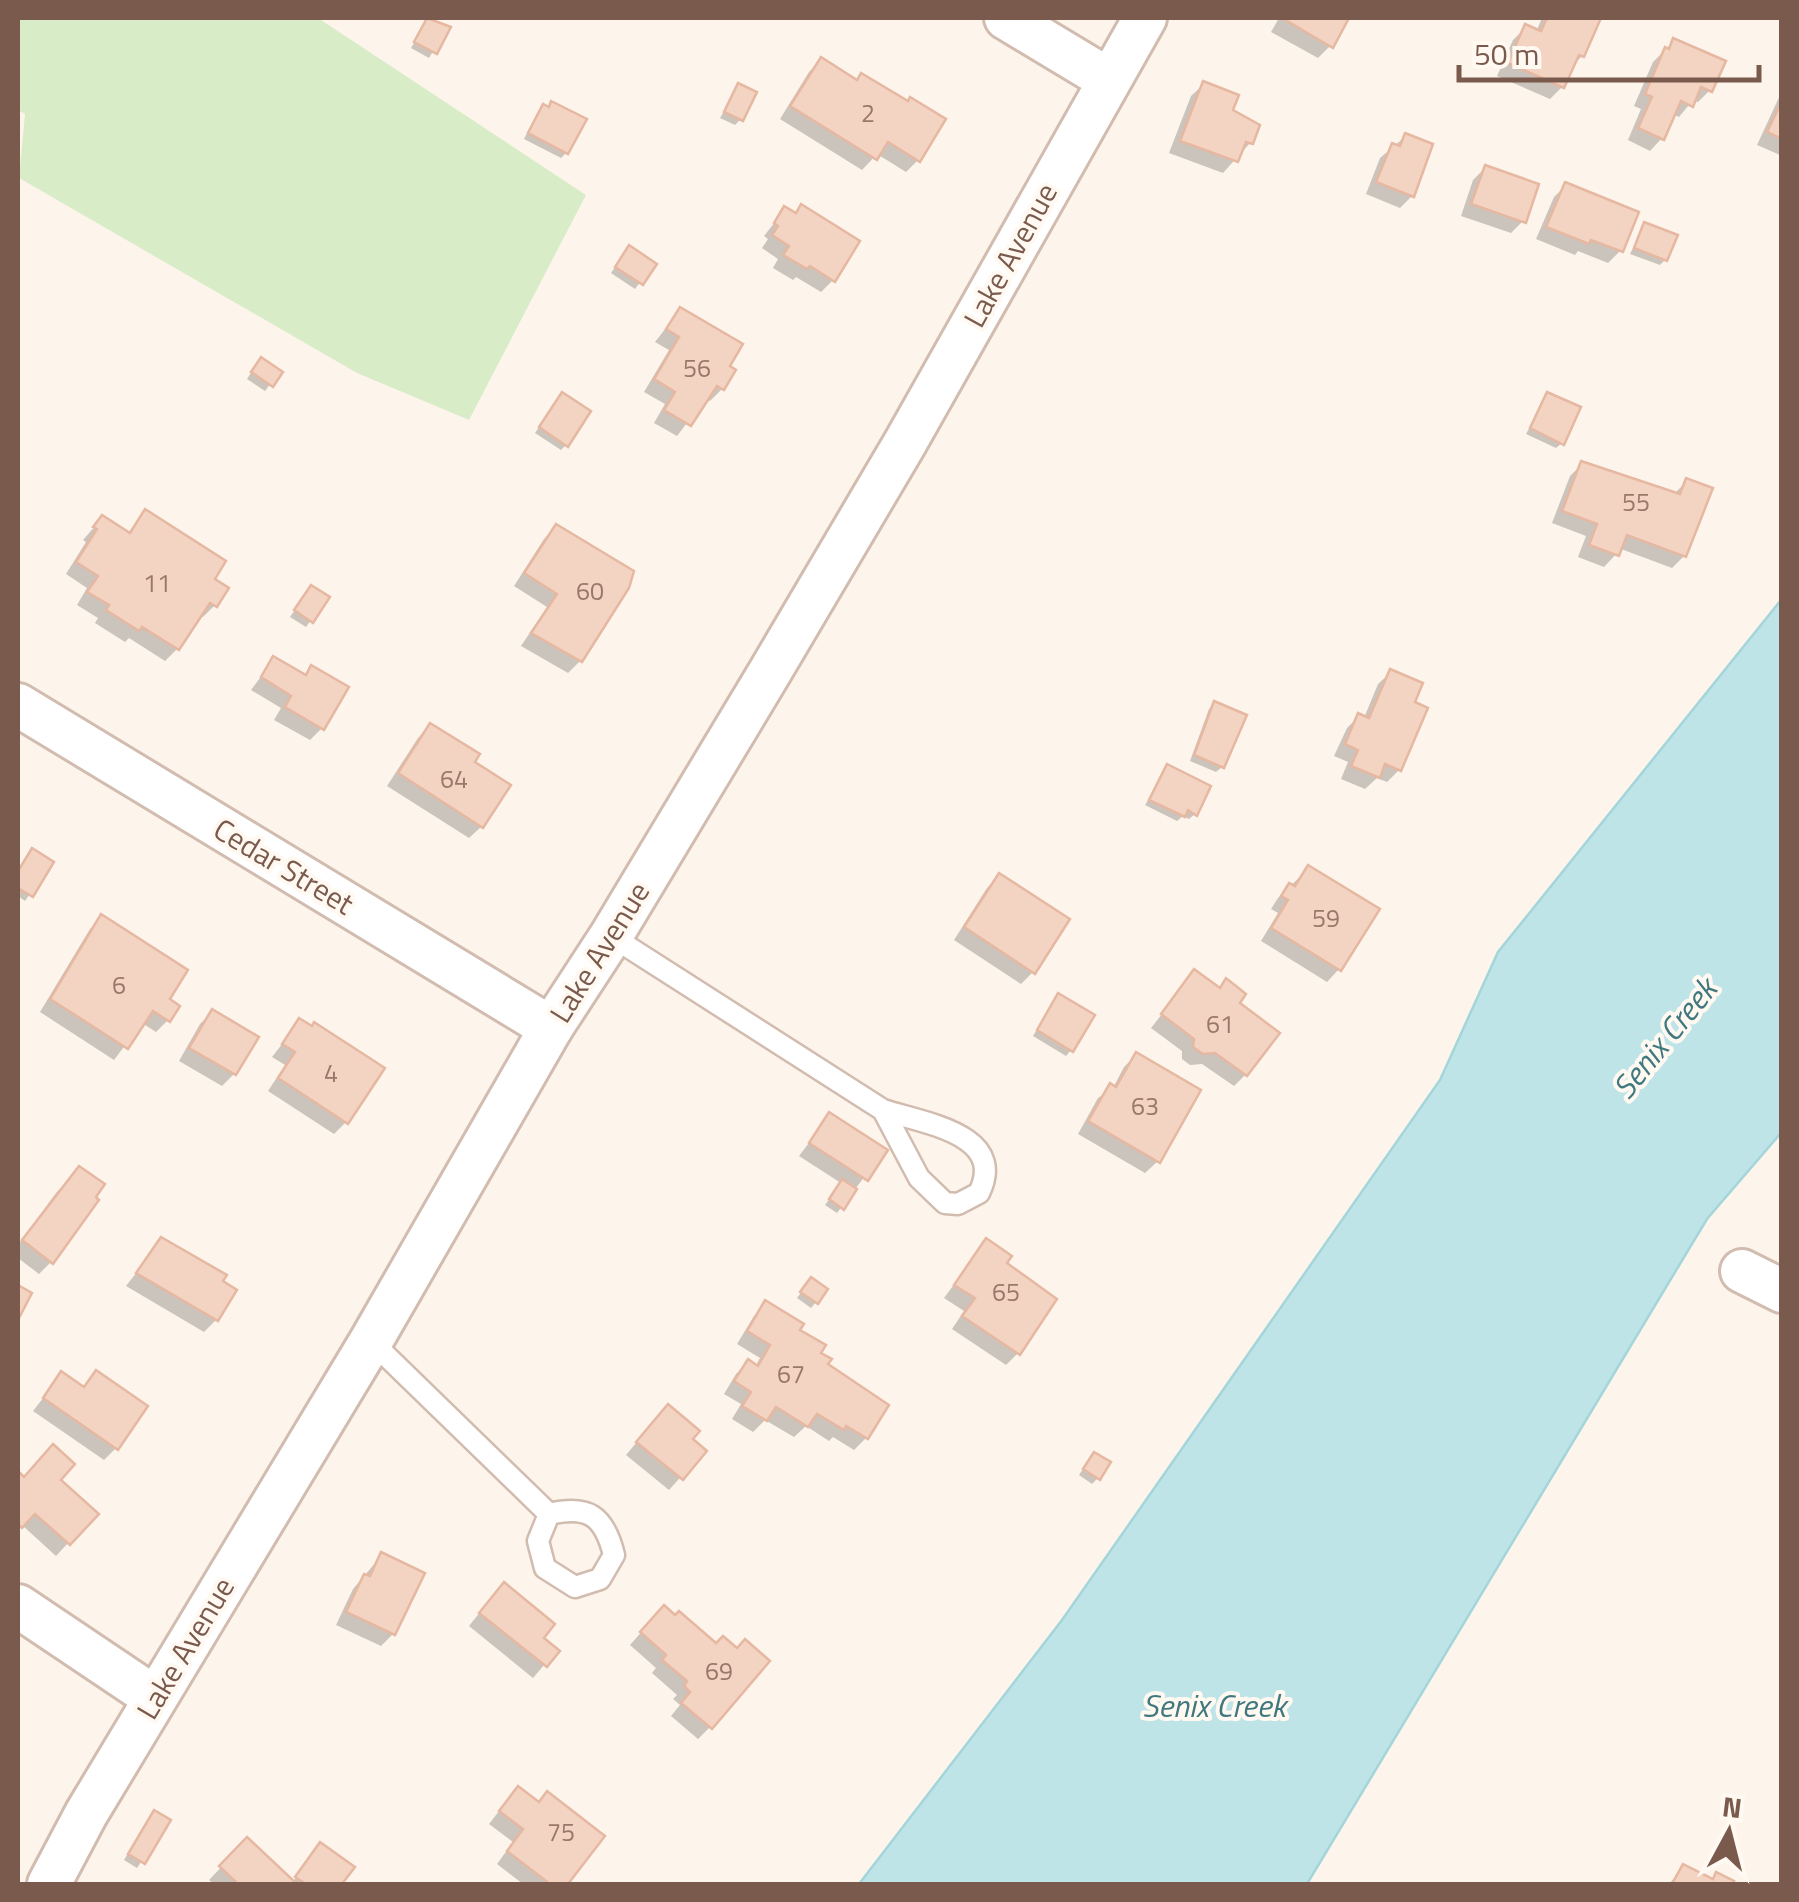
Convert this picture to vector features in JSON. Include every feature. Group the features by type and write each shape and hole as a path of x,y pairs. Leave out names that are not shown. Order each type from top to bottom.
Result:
{"street":[{"path":"1006,18 1108,80"},
{"name":"Lake Avenue","path":"49,1884 86,1814 370,1341 551,1028 612,936 896,458 1145,18"},
{"name":"Cedar Street","path":"18,705 551,1028"},
{"path":"1742,1271 1782,1291"},
{"path":"18,1606 155,1698"}],"lane":[{"path":"612,936 883,1110 958,1135 977,1147 987,1169 979,1193 958,1204 945,1202 933,1193 919,1178 883,1110"},
{"path":"370,1341 548,1514"}],"green space":[{"path":"18,18 318,18 586,195 469,420 357,373 19,178 25,114 18,110"}],"water":[{"name":"Senix Creek","path":"1781,600 1781,1133 1707,1219 1307,1884 859,1884 1062,1620 1440,1080 1498,952"}],"building":[{"path":"427,18 451,27 437,54 414,42"},
{"path":"1282,18 1349,18 1333,48"},
{"path":"1547,18 1601,18 1584,57 1579,55 1564,88 1508,63 1525,24 1541,31"},
{"path":"1673,38 1726,61 1712,92 1701,87 1693,107 1681,101 1664,140 1638,128 1652,97 1645,94 1665,47 1669,49"},
{"path":"821,57 857,80 861,73 946,119 920,162 888,142 877,160 790,106"},
{"path":"1203,81 1239,95 1233,110 1260,125 1253,144 1246,142 1238,162 1180,141"},
{"path":"738,83 757,92 743,121 724,112"},
{"path":"551,101 587,119 568,154 528,133 543,104 549,107"},
{"path":"1782,101 1782,139 1767,132"},
{"path":"1405,133 1433,144 1414,197 1376,182 1392,143 1400,146"},
{"path":"1485,165 1539,184 1526,223 1471,204"},
{"path":"1565,182 1639,212 1623,252 1546,227"},
{"path":"801,204 860,241 835,282 783,255 789,246 772,235 784,206 796,213"},
{"path":"1644,222 1678,235 1667,261 1634,248"},
{"path":"629,245 657,264 643,285 615,267"},
{"path":"680,307 743,344 730,366 736,370 724,390 717,386 691,426 664,410 675,392 654,379 679,337 666,329"},
{"path":"261,357 283,372 273,387 251,372"},
{"path":"562,392 591,411 568,447 539,427"},
{"path":"1547,392 1581,407 1564,445 1530,428"},
{"path":"1581,461 1680,494 1686,478 1713,488 1686,557 1627,535 1619,556 1589,545 1597,524 1562,511"},
{"path":"145,509 226,561 215,579 229,588 217,607 210,603 179,650 106,610 109,605 87,592 98,576 76,562 102,515 130,533"},
{"path":"556,524 634,571 629,588 582,662 531,633 557,594 524,573"},
{"path":"311,585 330,597 313,623 294,610"},
{"path":"273,656 306,675 311,665 349,687 324,730 285,707 291,696 261,677"},
{"path":"1390,669 1423,683 1415,702 1428,708 1401,771 1385,764 1380,778 1351,766 1358,750 1345,744 1358,713 1369,718"},
{"path":"1214,701 1247,715 1224,768 1194,755"},
{"path":"430,723 480,754 475,762 511,785 483,828 398,773"},
{"path":"1167,764 1211,786 1197,816 1188,810 1185,817 1149,800"},
{"path":"32,848 54,862 33,897 18,888 18,871"},
{"path":"1308,865 1380,909 1341,971 1271,928 1288,900 1281,896 1289,883 1295,886"},
{"path":"999,873 1070,919 1035,974 964,927"},
{"path":"101,914 188,970 170,999 180,1006 170,1022 153,1011 128,1049 50,999"},
{"path":"1194,969 1220,988 1226,978 1246,994 1240,1003 1280,1033 1247,1076 1215,1053 1203,1054 1193,1047 1194,1039 1161,1014"},
{"path":"1058,993 1095,1015 1073,1052 1037,1030"},
{"path":"212,1009 259,1037 236,1075 189,1048"},
{"path":"299,1018 312,1026 314,1022 385,1068 348,1124 278,1078 295,1052 282,1044"},
{"path":"1136,1052 1201,1090 1160,1163 1088,1121 1110,1083 1116,1087"},
{"path":"829,1112 888,1150 868,1181 809,1143"},
{"path":"79,1166 105,1184 96,1197 99,1200 53,1264 22,1240"},
{"path":"842,1179 857,1189 844,1210 829,1199"},
{"path":"161,1237 227,1275 223,1281 237,1290 218,1321 136,1273"},
{"path":"986,1238 1012,1256 1007,1263 1057,1299 1020,1355 962,1316 975,1298 954,1285"},
{"path":"811,1277 828,1289 818,1304 800,1292"},
{"path":"18,1285 32,1293 18,1320"},
{"path":"765,1300 804,1324 800,1330 826,1345 821,1353 832,1359 828,1364 889,1405 868,1439 817,1414 808,1427 776,1407 767,1421 742,1406 751,1392 734,1381 748,1359 758,1366 770,1345 747,1331"},
{"path":"96,1370 148,1406 118,1450 43,1398 61,1371 84,1387"},
{"path":"668,1404 700,1431 693,1439 707,1451 683,1480 636,1442"},
{"path":"53,1444 75,1464 61,1480 99,1514 70,1545 35,1514 22,1528 18,1524 18,1471 24,1477"},
{"path":"1094,1452 1111,1462 1100,1480 1083,1469"},
{"path":"381,1552 425,1573 395,1635 346,1612 364,1574 370,1576"},
{"path":"504,1582 555,1624 544,1638 560,1651 547,1667 479,1613"},
{"path":"664,1605 675,1615 679,1611 716,1643 723,1636 737,1648 745,1639 770,1661 712,1729 681,1703 690,1692 684,1686 687,1681 662,1660 666,1655 640,1632"},
{"path":"518,1786 539,1802 547,1791 605,1836 568,1884 550,1884 507,1851 523,1829 499,1811"},
{"path":"154,1810 171,1820 145,1864 128,1854"},
{"path":"247,1837 297,1884 238,1884 219,1866"},
{"path":"320,1842 355,1867 342,1884 306,1884 295,1877"},
{"path":"1683,1864 1713,1879 1716,1872 1734,1881 1672,1884"}]}
